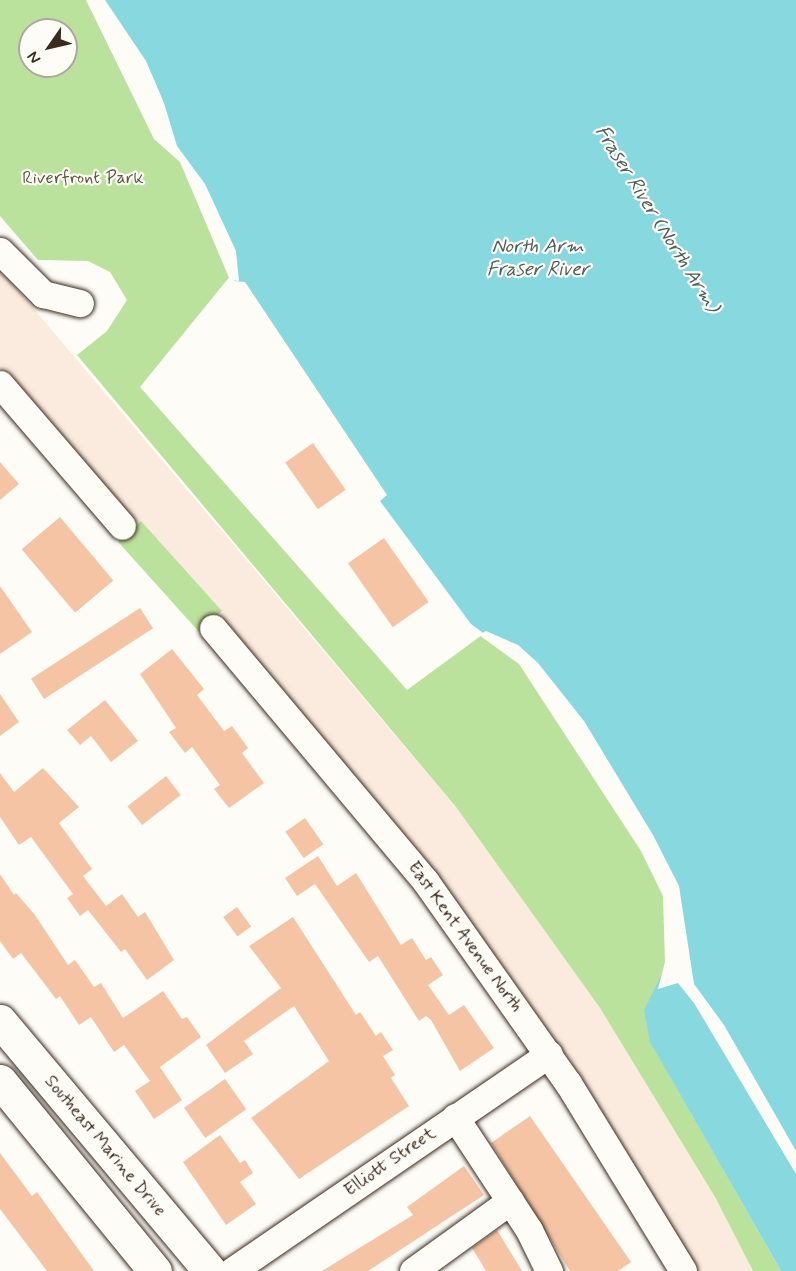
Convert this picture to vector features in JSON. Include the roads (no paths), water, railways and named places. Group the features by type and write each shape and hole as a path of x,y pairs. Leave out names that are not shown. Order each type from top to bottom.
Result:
{"main road":[{"name":"Southeast Marine Drive","path":"0,1021 210,1271"},
{"path":"0,1081 155,1271"}],"street":[{"path":"0,251 43,294 80,303"},
{"path":"0,384 122,526"},
{"name":"East Kent Avenue North","path":"213,628 412,865 549,1054 683,1271"},
{"name":"Elliott Street","path":"232,1271 549,1054"},
{"path":"455,1118 510,1201 549,1271"},
{"path":"413,1271 510,1201"}],"water":[{"name":"North Arm Fraser River","path":"87,0 796,0 796,1271 781,1271 650,1042 644,1010 668,962 666,895 642,849 522,662 471,624 380,501 387,495 245,282 234,281 182,160"}],"park label":[{"name":"Riverfront Park","path":"83,178"}],"water label":[{"name":"Fraser River (North Arm)","path":"657,219"}]}
